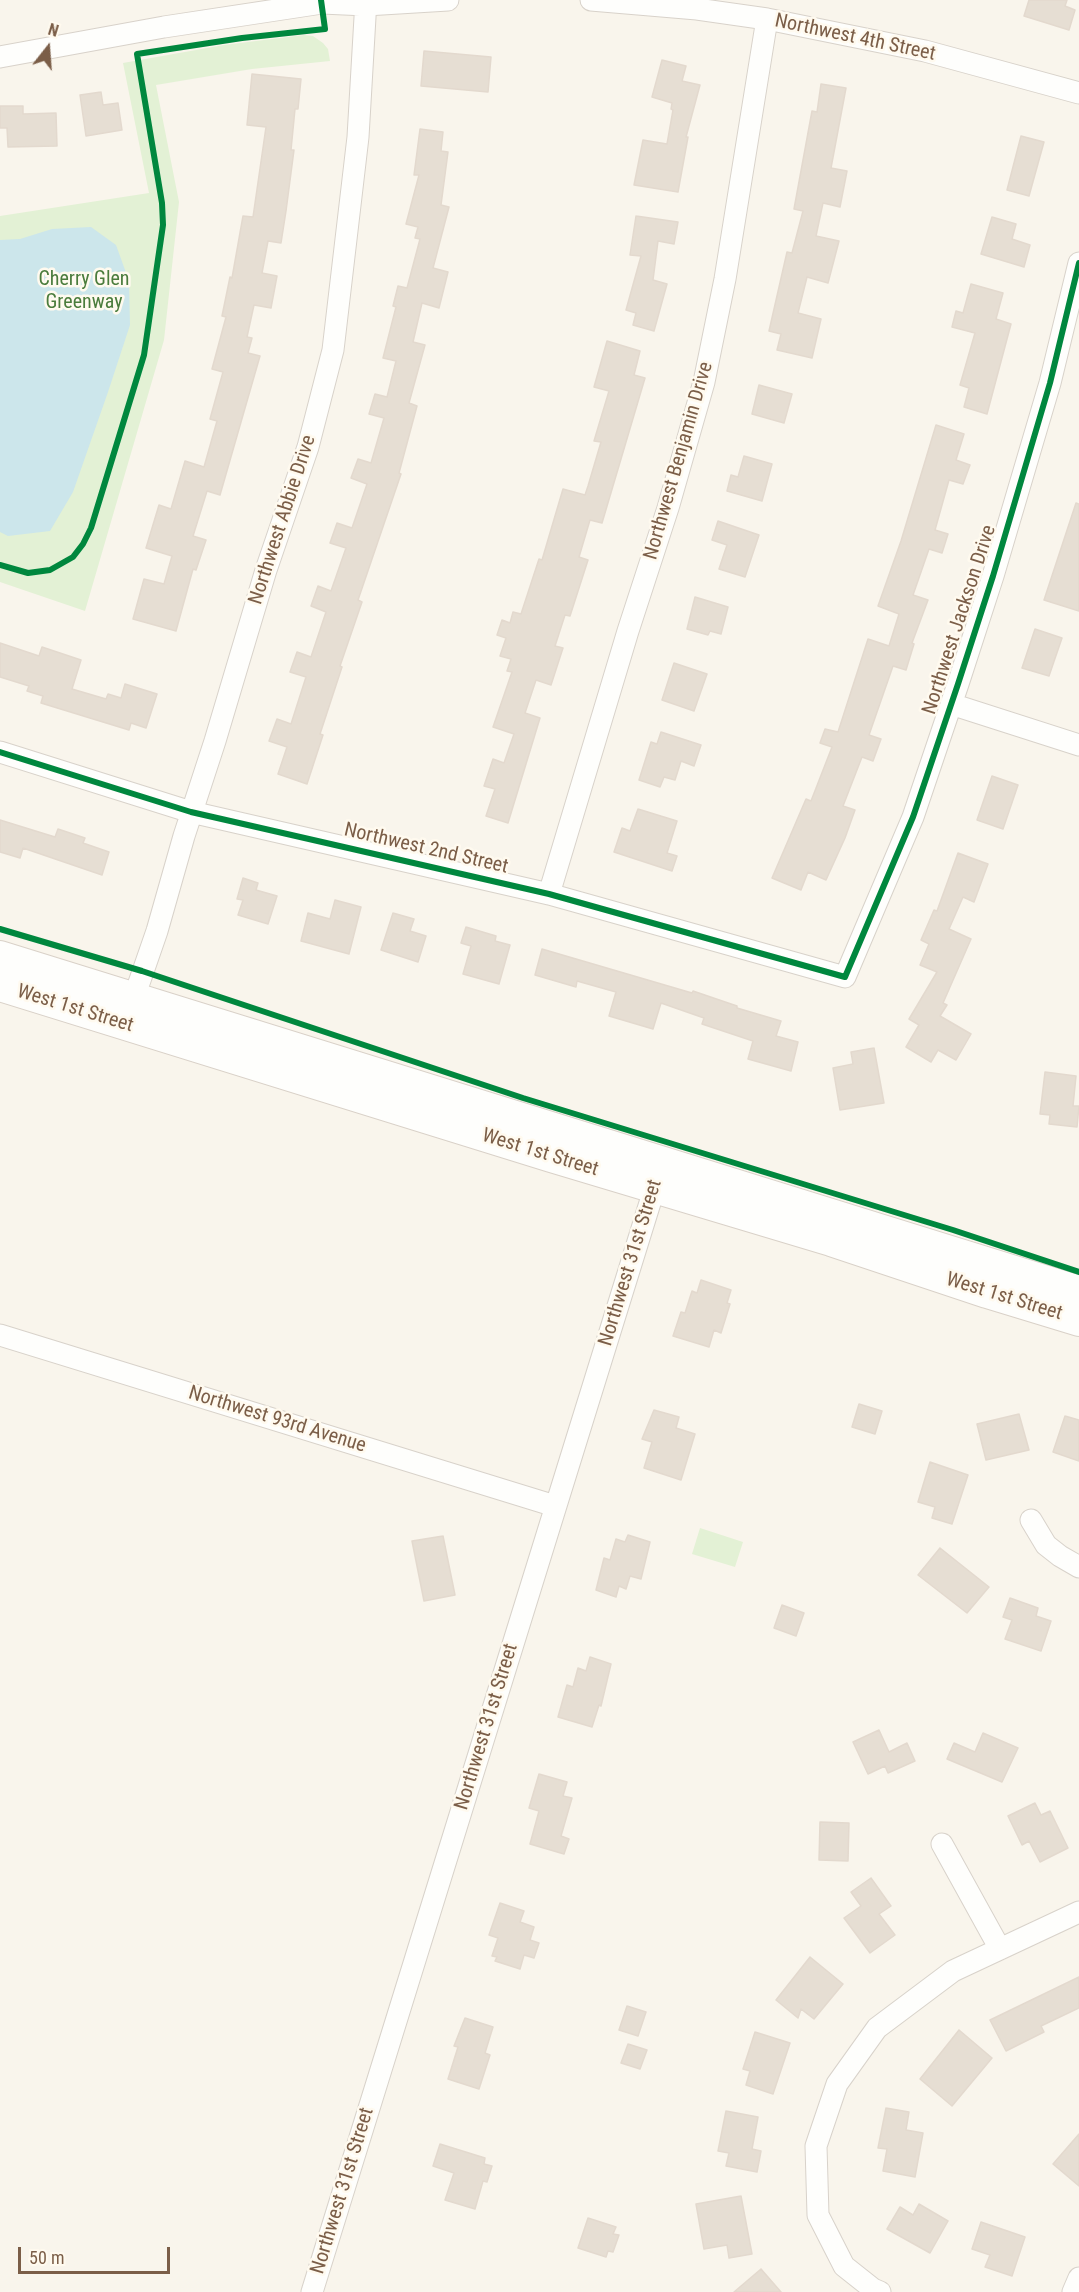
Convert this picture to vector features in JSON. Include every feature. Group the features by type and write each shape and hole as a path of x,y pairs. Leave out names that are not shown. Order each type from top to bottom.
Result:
{"main road":[{"name":"West 1st Street","path":"0,956 129,1011 658,1175 1079,1291"},
{"name":"West 1st Street","path":"0,986 129,1011"},
{"name":"West 1st Street","path":"658,1175 831,1241 1079,1321"}],"street":[{"path":"0,57 164,27 322,3 448,0"},
{"name":"Northwest 4th Street","path":"591,0 697,9 767,19 925,51 1079,93"},
{"name":"Northwest Abbie Drive","path":"129,1011 157,931 191,812 266,570 308,447 333,350 358,137 366,2"},
{"name":"Northwest Benjamin Drive","path":"549,894 628,631 668,508 704,382 725,279 767,19"},
{"name":"Northwest Jackson Drive","path":"845,977 913,817 993,576 1050,383 1079,263"},
{"path":"951,704 1079,745"},
{"name":"Northwest 2nd Street","path":"0,752 191,812 549,894 845,977"},
{"name":"Northwest 31st Street","path":"312,2292 658,1175"},
{"name":"Northwest 93rd Avenue","path":"0,1335 555,1506"},
{"path":"1031,1520 1046,1545 1079,1567"},
{"path":"942,1844 1000,1949"},
{"path":"880,2292 844,2266 818,2215 816,2146 837,2084 877,2028 953,1971 1079,1912"},
{"path":"1073,2292 1079,2278"}],"green space":[{"name":"Cherry Glen Greenway","path":"304,35 313,36 323,43 328,49 330,61 252,69 156,85 179,202 164,340 85,611 0,582 0,216 149,193 123,63 224,45"},
{"path":"700,1528 743,1542 735,1567 692,1554"}],"water":[{"path":"91,227 116,245 129,281 130,325 73,492 50,531 8,536 0,532 0,240 20,239 52,229"}],"building":[{"path":"1029,0 1067,0 1065,6 1075,10 1069,30 1024,16"},
{"path":"424,51 491,57 488,92 421,86"},
{"path":"662,60 686,66 682,81 700,85 686,137 688,137 678,192 634,185 643,140 667,144 673,110 671,109 672,103 652,97"},
{"path":"252,74 301,79 298,109 295,109 291,150 294,150 286,211 281,243 268,241 262,273 277,276 271,308 254,305 247,337 252,338 248,353 260,356 220,495 207,491 193,536 206,540 196,570 193,569 176,631 133,619 144,579 164,584 172,556 146,548 159,505 171,509 185,461 204,467 217,421 210,419 223,372 212,369 226,317 222,316 230,277 232,278 243,216 253,217 266,127 247,125"},
{"path":"821,84 846,88 831,168 847,171 840,207 823,203 816,236 839,241 828,283 807,277 798,313 821,319 812,358 777,350 781,334 769,331 787,252 792,253 803,211 794,209 812,111 817,112"},
{"path":"101,92 103,105 118,103 122,130 86,136 80,95"},
{"path":"0,106 23,106 23,114 56,113 57,146 8,147 7,128 0,128"},
{"path":"420,129 443,132 441,151 448,152 441,205 449,207 433,268 448,272 439,308 422,303 413,342 425,345 409,403 417,406 399,473 401,474 358,600 362,602 340,666 342,667 320,734 323,735 307,784 278,774 287,747 269,741 277,719 291,724 306,677 290,672 297,652 311,657 326,612 311,606 318,586 331,591 346,548 330,543 337,523 352,528 367,484 351,478 358,459 371,463 384,418 369,414 375,394 387,397 396,361 383,358 396,307 393,306 398,286 407,288 420,239 415,238 418,227 406,224 419,175 414,175"},
{"path":"1021,136 1044,142 1029,196 1007,190"},
{"path":"636,216 678,222 674,244 658,241 653,280 667,284 654,331 633,325 636,313 626,310 641,256 630,255"},
{"path":"992,217 1016,224 1012,239 1030,245 1024,267 981,254"},
{"path":"971,284 1003,293 996,319 1011,324 987,414 964,407 969,388 960,385 975,333 952,327 956,311 963,313"},
{"path":"607,341 640,351 634,375 645,378 602,523 590,520 579,557 588,560 570,616 565,615 555,646 563,648 551,685 536,680 525,713 540,718 508,823 486,816 495,789 484,786 493,759 504,763 514,734 493,727 512,672 507,671 511,659 500,656 506,638 497,635 502,620 510,623 513,612 521,614 539,559 542,560 563,489 585,495 601,442 594,441 609,391 594,387"},
{"path":"759,385 792,394 784,423 752,414"},
{"path":"936,425 964,434 956,460 970,465 963,484 949,480 935,530 948,534 942,553 929,549 913,595 928,600 912,643 914,644 906,670 893,666 869,735 881,739 873,761 862,757 843,806 855,810 845,838 826,880 808,872 801,890 772,878 806,799 811,801 832,747 820,743 825,729 838,732 868,639 889,646 899,614 878,606 901,541"},
{"path":"744,456 772,464 762,501 727,491 731,475 738,477"},
{"path":"1076,503 1079,504 1079,611 1044,600"},
{"path":"718,521 759,535 745,577 719,569 727,545 712,540"},
{"path":"695,597 728,607 721,634 710,631 708,635 687,629"},
{"path":"1035,629 1062,638 1049,676 1022,668"},
{"path":"0,643 39,656 42,647 81,660 72,689 106,699 108,694 121,698 125,684 157,694 146,728 131,723 129,730 41,703 43,696 27,691 29,686 0,677"},
{"path":"674,663 707,674 694,711 662,700"},
{"path":"661,732 701,745 694,766 681,761 675,780 664,777 660,787 639,780 651,742 657,744"},
{"path":"992,776 1018,785 1003,829 977,820"},
{"path":"638,809 677,821 667,853 677,856 672,871 614,852 622,828 630,831"},
{"path":"0,820 55,837 58,829 85,838 83,843 109,852 102,875 23,848 20,858 0,852"},
{"path":"958,853 988,864 974,902 963,897 949,929 971,939 943,1003 947,1005 940,1016 971,1034 956,1060 938,1050 931,1062 906,1047 919,1025 909,1019 937,972 920,965 929,944 921,940 934,910 937,911"},
{"path":"243,878 258,883 256,890 277,896 268,924 238,915 243,900 237,899"},
{"path":"335,900 361,907 349,954 301,941 308,913 330,919"},
{"path":"393,913 414,919 410,931 426,936 418,962 381,950"},
{"path":"466,927 496,936 495,941 510,945 499,984 463,974 471,946 461,943"},
{"path":"542,949 692,993 693,991 737,1006 737,1008 781,1021 776,1036 798,1042 791,1071 748,1059 753,1041 702,1024 704,1018 661,1003 653,1029 609,1016 616,992 577,981 576,987 535,975"},
{"path":"874,1048 884,1103 840,1110 833,1068 853,1064 851,1052"},
{"path":"1045,1072 1076,1076 1073,1106 1079,1106 1077,1127 1049,1124 1050,1115 1040,1114"},
{"path":"701,1280 731,1290 727,1303 730,1304 721,1333 714,1330 709,1347 673,1336 681,1312 685,1313 692,1291 697,1293"},
{"path":"859,1404 882,1411 875,1434 852,1427"},
{"path":"654,1410 679,1417 676,1428 695,1434 681,1480 644,1468 652,1442 642,1439"},
{"path":"1019,1414 1029,1450 986,1460 977,1424"},
{"path":"1065,1416 1079,1420 1079,1461 1053,1452"},
{"path":"930,1462 968,1475 952,1524 932,1518 935,1507 918,1502"},
{"path":"628,1535 650,1542 641,1579 630,1576 626,1589 619,1586 616,1597 596,1590 604,1558 610,1560 616,1539 625,1542"},
{"path":"443,1536 455,1595 424,1601 412,1541"},
{"path":"940,1548 989,1587 967,1613 918,1575"},
{"path":"1010,1598 1038,1608 1036,1616 1051,1621 1041,1651 1005,1639 1012,1620 1003,1617"},
{"path":"782,1605 804,1613 796,1636 774,1628"},
{"path":"590,1657 611,1664 601,1706 599,1705 592,1727 558,1717 567,1685 573,1687 578,1668 586,1671"},
{"path":"879,1730 889,1752 907,1743 915,1761 888,1773 885,1766 868,1774 853,1742"},
{"path":"983,1733 1018,1748 1002,1782 947,1759 954,1743 975,1752"},
{"path":"539,1774 567,1782 563,1796 572,1798 561,1836 569,1839 564,1854 530,1844 539,1811 529,1808"},
{"path":"1035,1803 1041,1815 1050,1811 1068,1848 1040,1862 1029,1841 1022,1845 1008,1816"},
{"path":"820,1822 849,1823 848,1861 819,1860"},
{"path":"871,1878 891,1906 879,1914 895,1935 870,1953 844,1918 861,1906 851,1892"},
{"path":"500,1903 524,1911 520,1922 534,1927 530,1940 539,1943 534,1958 524,1955 520,1969 495,1961 497,1957 492,1956 498,1938 489,1935"},
{"path":"810,1957 843,1984 814,2019 801,2009 798,2018 776,2000"},
{"path":"1079,1977 1079,2008 1041,2026 1044,2032 1006,2051 990,2020"},
{"path":"627,2006 646,2012 638,2036 619,2030"},
{"path":"465,2018 493,2027 485,2053 490,2055 479,2089 448,2079 458,2047 454,2046"},
{"path":"959,2030 992,2058 952,2106 920,2079"},
{"path":"755,2032 790,2043 773,2094 746,2085 750,2071 743,2069"},
{"path":"628,2044 647,2050 640,2069 621,2063"},
{"path":"886,2108 909,2112 906,2130 923,2133 915,2177 883,2171 887,2149 878,2148"},
{"path":"726,2111 758,2117 752,2149 761,2151 757,2172 726,2166 729,2153 718,2151"},
{"path":"1079,2134 1079,2186 1053,2164"},
{"path":"440,2144 485,2158 484,2164 492,2166 487,2182 483,2181 475,2209 445,2200 454,2173 433,2166"},
{"path":"741,2196 752,2254 729,2258 727,2245 704,2249 696,2204"},
{"path":"919,2204 948,2221 930,2253 887,2229 900,2207 913,2215"},
{"path":"588,2218 616,2227 613,2234 619,2235 613,2252 608,2251 606,2257 578,2248"},
{"path":"981,2222 1025,2237 1012,2276 985,2267 990,2255 972,2249"},
{"path":"761,2269 781,2292 734,2292"}],"cycle path":[{"path":"0,565 28,573 50,570 73,557 83,544 91,528 144,355 163,225 162,203 137,54 242,38 325,29 321,0"},
{"path":"0,752 191,812 549,894 845,977 913,817 958,684 993,576 1050,383 1079,263"},
{"path":"0,929 142,971 523,1098 953,1230 1079,1272"}]}
